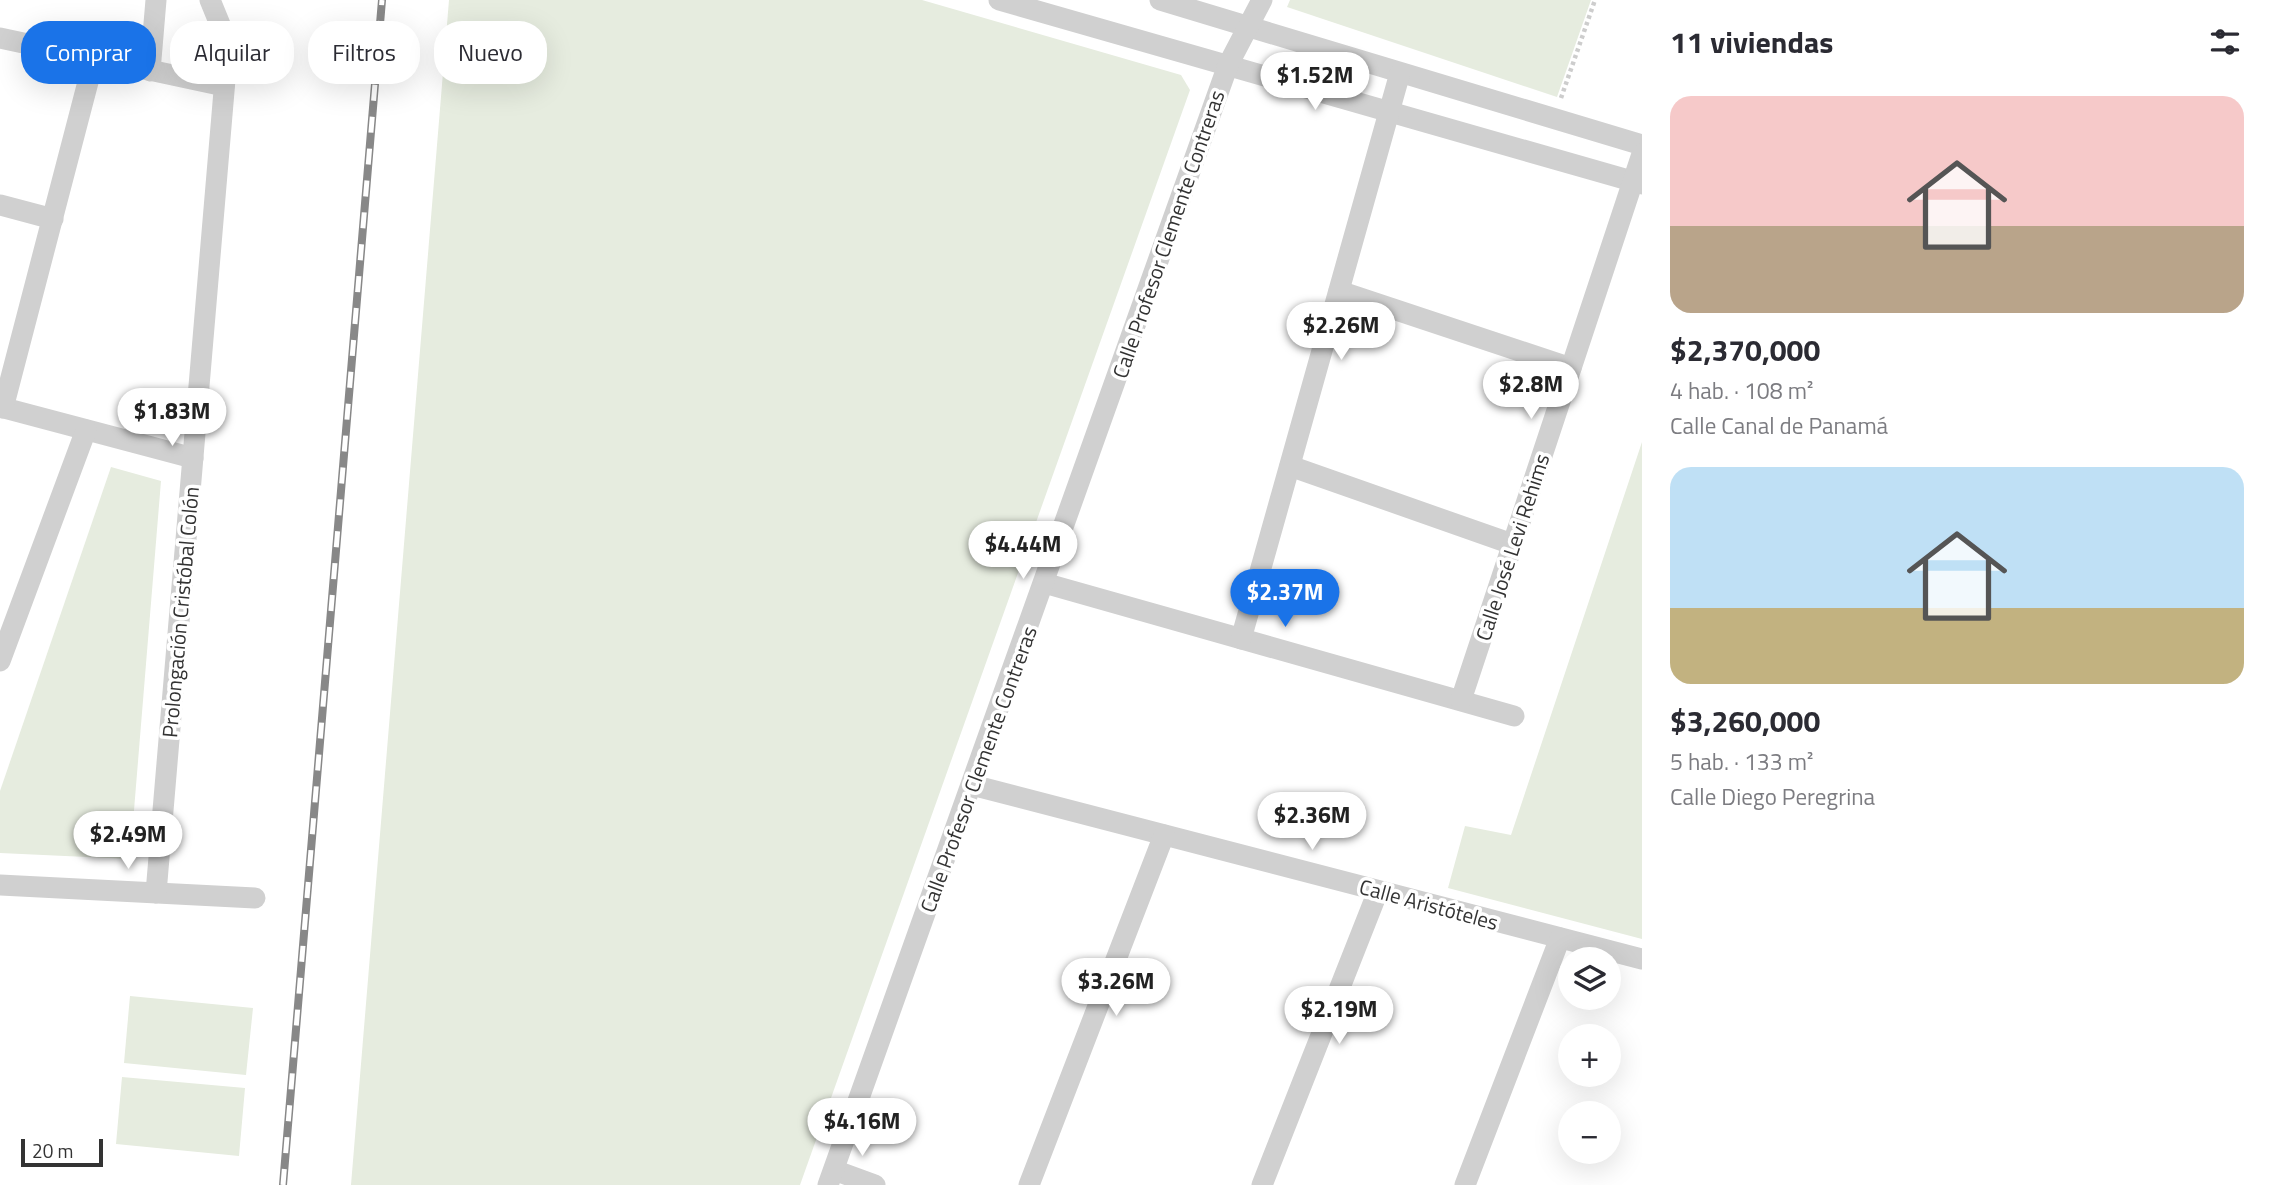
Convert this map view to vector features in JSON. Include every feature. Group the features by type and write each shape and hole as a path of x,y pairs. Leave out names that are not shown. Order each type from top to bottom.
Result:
{"street":[{"path":"154,21 156,0"},
{"name":"Prolongación Cristóbal Colón","path":"156,893 228,44 210,0"},
{"path":"999,0 1066,9 1228,65 1638,182"},
{"path":"1160,0 1642,145"},
{"name":"Calle Profesor Clemente Contreras","path":"831,1177 1228,65 1246,26 1262,0"},
{"path":"0,38 21,43"},
{"path":"156,72 224,86"},
{"path":"1241,639 1400,73"},
{"path":"88,84 2,408 193,458"},
{"name":"Calle José Levi Rehims","path":"1461,700 1571,368 1638,182 1642,154"},
{"path":"0,205 53,219"},
{"path":"1339,291 1571,368"},
{"path":"0,662 86,430"},
{"path":"1290,466 1512,544"},
{"path":"1045,583 1514,716"},
{"name":"Calle Aristóteles","path":"972,785 1642,959"},
{"path":"1029,1185 1164,835"},
{"path":"0,885 255,898"},
{"path":"1262,1185 1378,891"},
{"path":"1465,1185 1560,938"},
{"path":"831,1177 875,1185"}],"path":[{"path":"1554,119 1595,0"}],"shaded area":[{"path":"449,0 922,0 1181,75 1190,90 800,1185 351,1185 442,84 547,84 547,21 447,21"},
{"path":"1290,0 1591,0 1557,97 1287,7"},
{"path":"1642,442 1642,939 1448,888 1465,826 1511,835"},
{"path":"111,467 161,481 130,859 0,853 0,791"},
{"path":"130,996 253,1008 246,1075 124,1063"},
{"path":"122,1077 245,1088 239,1156 116,1144"}],"railway":[{"path":"283,1185 382,0"}]}
